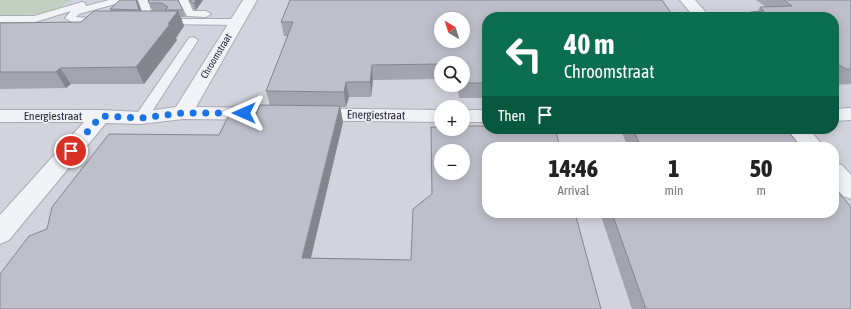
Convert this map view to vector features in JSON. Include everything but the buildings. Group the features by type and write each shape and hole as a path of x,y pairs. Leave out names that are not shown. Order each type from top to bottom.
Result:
{"street":[{"path":"687,0 698,12"},
{"name":"Chroomstraat","path":"183,113 243,12"},
{"name":"Energiestraat","path":"0,116 101,116 141,118 183,113 434,116"},
{"path":"839,115 851,114"},
{"path":"0,233 101,116"},
{"path":"470,116 482,116"},
{"path":"801,134 809,142"},
{"path":"839,177 851,190"}],"lane":[{"path":"0,19 35,19 99,0"},
{"path":"106,21 76,21 70,18 76,12 119,0"},
{"path":"143,0 148,14 243,12"},
{"path":"184,0 190,14"},
{"path":"137,21 243,12"},
{"path":"141,118 193,40"}],"shaded area":[{"path":"0,0 851,0 851,309 0,309"}],"green space":[{"path":"0,0 71,0 54,9 37,14 0,15"}],"route":[{"path":"71,151 101,116 141,118 183,113 244,113"}]}
